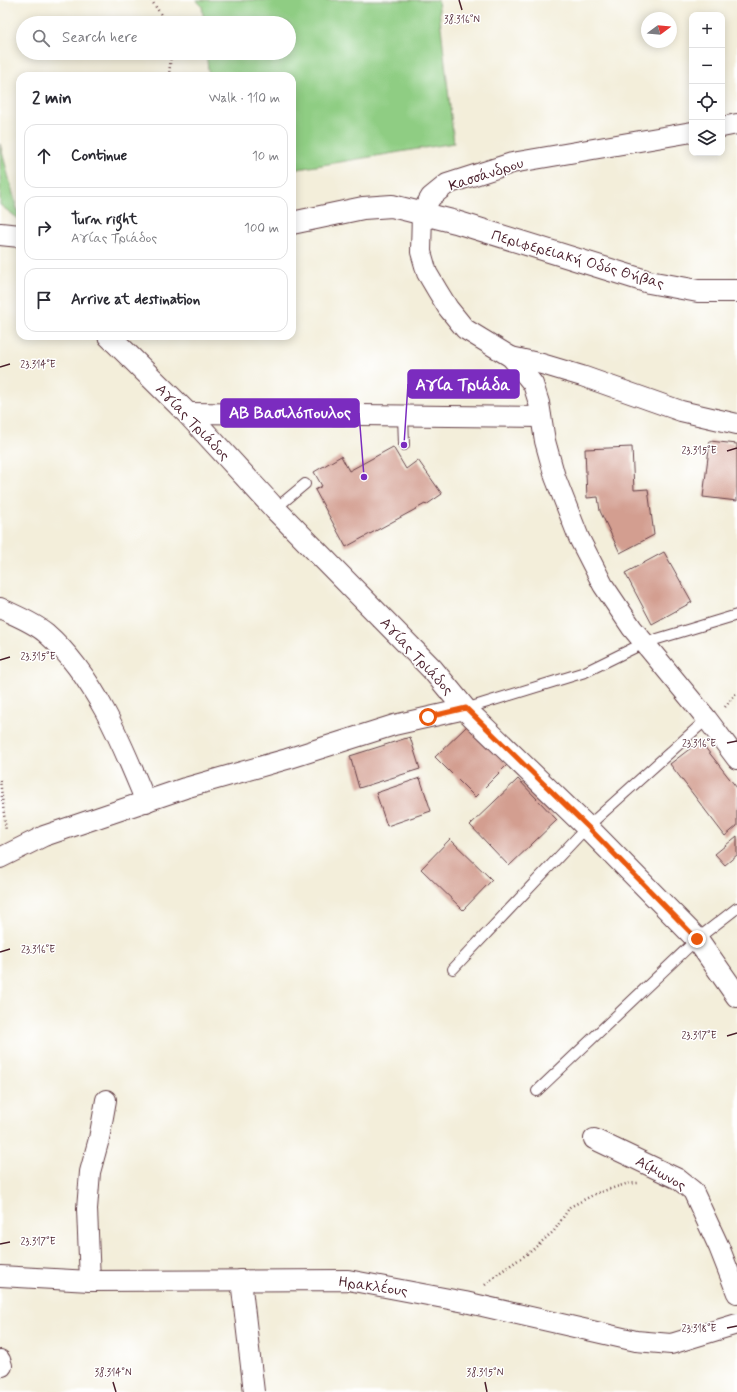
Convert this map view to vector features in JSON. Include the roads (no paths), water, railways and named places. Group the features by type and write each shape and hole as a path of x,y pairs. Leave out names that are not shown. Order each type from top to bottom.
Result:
{"street":[{"path":"725,126 737,124"},
{"name":"Κασσάνδρου","path":"422,212 431,197 447,184 512,163 689,133"},
{"path":"296,222 363,208 385,206 422,212 421,252 427,273 448,308 465,329 511,357 542,364 582,376 681,411 737,424"},
{"name":"Περιφερειακή Οδός Θήβας","path":"422,212 649,282 698,291 737,292"},
{"path":"0,234 16,236"},
{"name":"Αγίας Τριάδος","path":"113,340 187,413 275,509 432,669 466,708 588,827 697,939 737,996"},
{"path":"511,357 533,384 555,477 579,538 603,585 632,628 707,719 737,759"},
{"path":"187,413 541,416"},
{"path":"0,608 44,632 77,664 126,753 146,802"},
{"path":"5,855 44,836 185,788 287,759 394,725 466,708"},
{"path":"90,1281 87,1208 90,1172 99,1139 106,1100"},
{"name":"Αίμωνος","path":"594,1138 678,1179 693,1192 719,1247 737,1293"},
{"name":"Ηρακλέους","path":"0,1276 90,1281 348,1280 465,1302 636,1341 671,1344 737,1324"},
{"path":"241,1280 254,1392"}],"lane":[{"path":"403,415 404,445"},
{"path":"275,509 305,484"},
{"path":"466,708 585,672 644,643 737,615"},
{"path":"453,969 588,827 707,719"},
{"path":"537,1092 697,939 737,908"}],"place":[{"name":"Αγία Τριάδα","path":"404,445"},
{"name":"ΑΒ Βασιλόπουλος","path":"364,477"}]}
